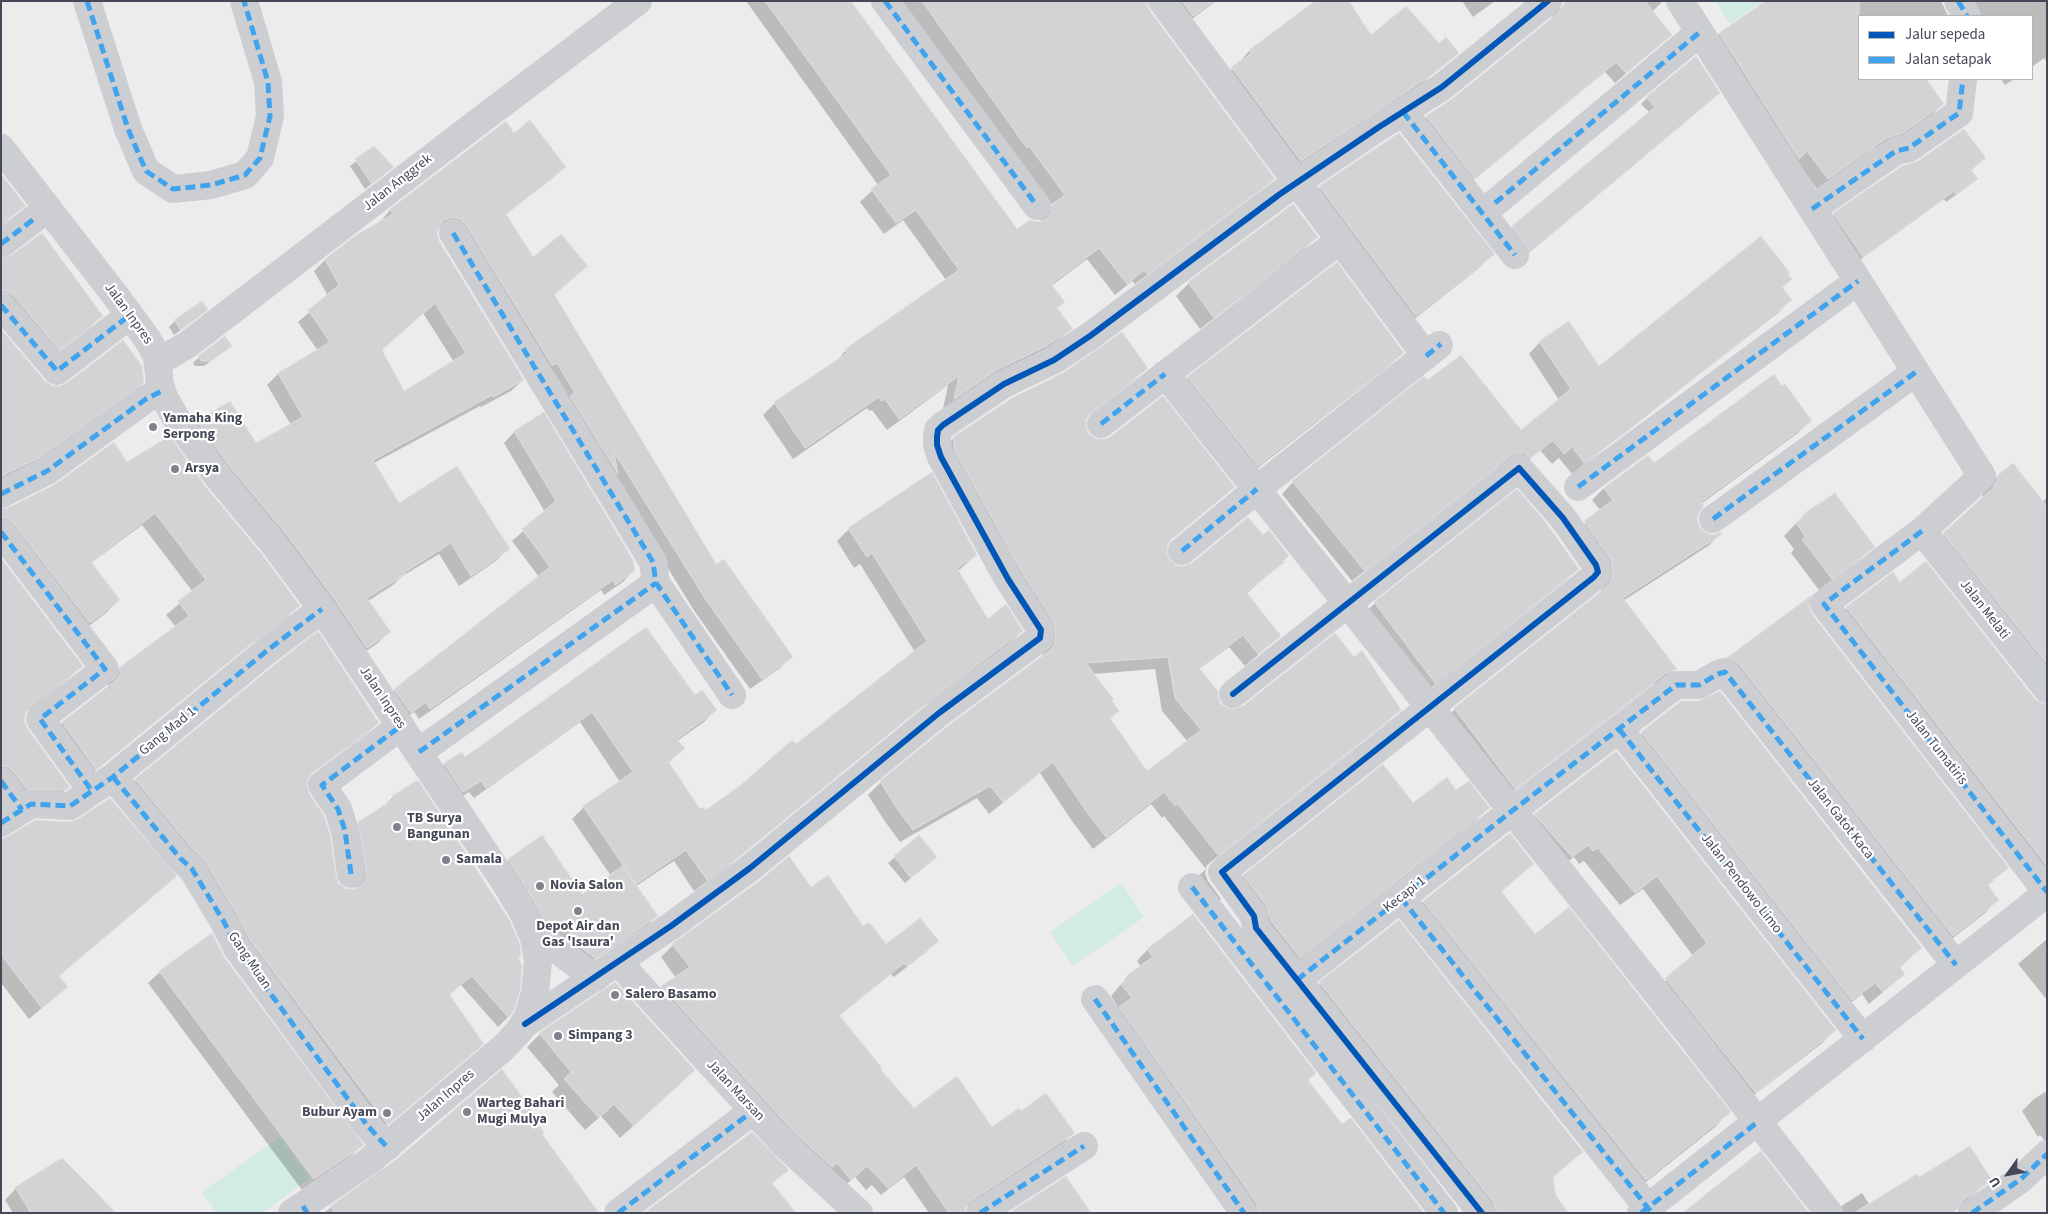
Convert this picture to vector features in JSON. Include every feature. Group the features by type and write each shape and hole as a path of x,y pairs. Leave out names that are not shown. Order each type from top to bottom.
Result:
{"street":[{"path":"87,1 128,129 146,171 173,189 211,184 245,175 260,158 270,116 268,82 244,1"},
{"name":"Jalan Anggrek","path":"158,362 187,345 638,1"},
{"path":"885,1 1037,206"},
{"path":"1162,1 1340,240 1433,350 1257,489 1182,551"},
{"path":"525,1024 671,926 750,868 939,714 1040,638 1041,630 1008,579 941,457 937,437 938,430 942,425 1004,384 1054,360 1090,336 1297,182 1442,87 1548,1"},
{"path":"1680,1 1982,476 1922,531"},
{"path":"1958,1 1966,15"},
{"path":"1495,203 1700,32"},
{"path":"1812,210 1896,151 1909,148 1959,113 1963,80"},
{"path":"1403,112 1514,255"},
{"name":"Jalan Inpres","path":"1,148 130,315 154,350 166,404 199,452 239,504 273,543 322,609 507,886 524,914 532,932 537,951 538,972 534,1002 525,1024 503,1048 387,1147 300,1210"},
{"path":"1,244 34,219"},
{"path":"453,233 653,562 656,583 732,695"},
{"path":"1100,424 1340,240"},
{"path":"1578,487 1858,281"},
{"path":"1,305 57,371 130,315"},
{"path":"1713,519 1916,372"},
{"path":"1165,374 1759,1121 1829,1213"},
{"path":"1,494 47,471 146,399 162,391"},
{"path":"1232,694 1519,468 1563,518 1596,565 1598,572 1222,872 1254,916 1256,928 1482,1213"},
{"name":"Jalan Tumatiris","path":"1922,531 1824,604 2047,892"},
{"name":"Jalan Melati","path":"1922,531 2047,689"},
{"name":"Gang Muan","path":"1,532 105,669 40,719 102,784 192,869 224,922 237,948 367,1125 387,1147"},
{"path":"419,752 656,583"},
{"name":"Gang Mad 1","path":"12,816 31,804 70,806 102,784 269,649 322,609"},
{"name":"Kecapi 1","path":"1297,980 1676,685 1699,685 1725,672"},
{"name":"Jalan Gatot Kaca","path":"1725,672 1956,965"},
{"path":"351,874 345,831 338,809 322,785 401,726"},
{"name":"Jalan Pendowo Limo","path":"1618,729 1863,1039"},
{"path":"1,781 12,816"},
{"path":"1192,887 1444,1213"},
{"path":"1401,898 1647,1211 2047,892"},
{"path":"532,932 594,978"},
{"name":"Jalan Marsan","path":"618,962 784,1144 859,1213"},
{"path":"1095,999 1244,1213"},
{"path":"618,1213 753,1111"},
{"path":"980,1213 1084,1146"},
{"path":"1972,1213 2021,1179 2047,1154"}],"green space":[{"path":"1715,1 1764,1 1730,24"},
{"path":"1121,883 1144,917 1073,966 1050,932"},
{"path":"280,1137 310,1178 262,1213 217,1213 202,1192"}],"building":[{"path":"765,1 851,1 1017,229 1030,220 1038,222 1046,219 1051,213 1052,204 1065,195 1029,146 1027,148 922,1 1147,1 1149,10 1275,179 1147,274 1144,270 1127,284 1099,248 1051,284 1065,302 1057,308 1073,329 1046,346 997,370 954,399 959,376 899,419 885,399 881,401 879,397 805,448 774,402 847,353 845,349 959,270 916,210 896,223 871,189 891,175"},
{"path":"1182,1 1214,1 1193,16"},
{"path":"1315,1 1349,1 1371,35 1406,6 1439,43 1446,37 1459,53 1433,74 1301,161 1231,67 1251,54 1249,50"},
{"path":"1566,1 1645,1 1672,35 1626,73 1616,62 1475,179 1426,116 1452,99 1558,13"},
{"path":"1766,1 1859,1 1858,80 1927,80 1944,104 1903,133 1887,138 1828,179 1807,151 1799,159 1719,33"},
{"path":"1696,56 1720,93 1530,252 1512,226 1655,107 1646,97"},
{"path":"530,120 566,167 506,214 533,257 561,234 588,266 554,294 716,564 724,559 793,657 762,679 706,600 614,452 618,474 570,396 575,393 557,363 552,365 466,225 460,219 452,217 444,220 439,226 437,234 439,241 524,380 493,397 492,395 373,460 399,503 457,466 510,549 471,576 451,543 367,598 391,632 367,648 335,600 286,534 230,467 197,421 230,401 256,443 303,417 278,373 330,342 308,310 339,285 325,259 356,235 393,214 390,209 506,121 514,133","holes":["435,303 466,353 404,391 382,350"]},
{"path":"1964,129 1986,158 1971,170 1978,179 1956,194 1954,191 1863,257 1833,213 1902,166 1918,161"},
{"path":"1399,133 1495,254 1416,316 1319,186"},
{"path":"374,146 394,167 372,184 355,159"},
{"path":"1,174 26,206 1,224"},
{"path":"1293,204 1318,237 1214,318 1188,282"},
{"path":"42,233 103,316 59,350 13,295 1,290 1,259 10,256"},
{"path":"1761,236 1790,273 1788,274 1792,279 1782,287 1792,300 1629,430 1584,463 1572,447 1564,454 1553,440 1531,458 1524,453 1516,453 1364,570 1292,481 1424,376 1427,380 1461,355 1521,430 1571,389 1539,341 1569,321 1599,366"},
{"path":"1337,262 1404,353 1258,466 1187,377"},
{"path":"202,301 208,310 181,330 174,320"},
{"path":"1,329 45,381 52,386 60,386 67,383 123,340 142,366 144,383 39,458 1,476"},
{"path":"1122,332 1148,368 1091,412 1086,419 1088,433 1096,439 1110,437 1163,396 1235,487 1172,539 1168,545 1167,553 1170,560 1177,566 1192,563 1248,517 1263,535 1269,530 1289,556 1283,561 1285,562 1246,592 1281,636 1258,654 1243,635 1199,668 1218,691 1220,703 1227,708 1233,709 1243,706 1335,633 1354,657 1362,650 1401,710 1218,855 1178,804 1175,806 1164,792 1106,837 1053,762 1003,802 990,786 913,830 880,781 949,725 1054,646 1056,632 1054,622 1021,571 955,451 953,437 1012,398 1063,373","holes":["1168,657 1175,698 1201,730 1147,771 1110,718 1119,711 1112,701 1114,700 1086,663"]},
{"path":"225,336 232,346 211,361 201,361 198,356"},
{"path":"1774,374 1782,386 1785,384 1812,421 1701,502 1704,506 1697,520 1700,528 1714,535 1721,532 1722,534 1623,598 1677,669 1666,673 1515,789 1454,708 1604,589 1610,582 1613,575 1611,560 1584,521 1613,500 1604,488 1648,455 1654,463"},
{"path":"544,412 633,560 635,571 615,585 613,580 430,709 426,702 411,713 394,689 550,567 522,529 556,501 514,431"},
{"path":"170,436 205,486 261,553 300,606 259,637 96,770 62,722 115,681 120,675 120,667 189,616 178,601 206,580 155,513 91,562 120,600 90,623 13,523 7,518 1,517 1,509 8,508 54,485 114,442 127,462"},
{"path":"2013,463 2047,506 2047,664 1943,533 1993,488 1998,475"},
{"path":"932,472 977,555 957,568 988,619 1006,604 1023,631 929,701 740,856 707,880 686,850 636,884 583,806 633,772 592,712 486,788 481,781 463,792 444,763 462,752 465,757 646,627 695,695 702,690 717,710 677,739 685,749 668,761 700,809 704,807 706,810 742,784 792,740 796,744 927,641 872,553 867,557 848,528"},
{"path":"1517,489 1544,520 1579,569 1435,683 1374,602"},
{"path":"1835,493 1875,547 1832,579 1802,539 1806,537 1796,523 1807,514 1806,512"},
{"path":"1,558 83,666 30,707 26,712 24,720 27,728 70,787 66,790 27,790 13,771 8,767 1,766"},
{"path":"1926,561 2035,699 2047,704 2047,866 1846,607 1893,572 1900,582"},
{"path":"1812,595 1809,606 1812,614 2009,868 1987,884 1999,900 1953,936 1737,662 1728,657"},
{"path":"318,631 379,723 313,772 308,779 307,787 309,793 324,816 330,834 338,883 346,889 354,889 361,886 366,879 358,822 394,799 392,796 418,780 510,921 520,945 521,956 518,958 522,965 520,990 514,1010 509,1018 472,976 449,994 484,1044 388,1125 250,940 237,914 205,861 191,847 135,779"},
{"path":"1720,691 1922,948 1899,966 1905,974 1883,992 1875,983 1852,1000 1641,732 1681,701 1699,701"},
{"path":"1616,751 1836,1030 1756,1093 1665,978 1707,943 1657,876 1635,893 1598,848 1593,851 1588,845 1572,857 1534,814"},
{"path":"1383,764 1413,803 1447,777 1456,790 1469,781 1490,808 1300,958 1271,921 1267,907 1243,875"},
{"path":"110,798 177,876 59,976 68,987 42,1008 1,955 1,839 35,820 69,822 78,819"},
{"path":"1510,833 1534,864 1501,891 1535,934 1569,907 1731,1112 1646,1180 1423,901"},
{"path":"542,835 582,894 623,866 658,916 595,958 580,947 567,928 559,932 543,920 537,906 508,859"},
{"path":"919,835 937,857 911,878 894,856"},
{"path":"789,856 811,887 828,875 863,926 869,922 886,944 920,918 939,941 907,966 904,963 839,1015 882,1068 881,1070 914,1108 957,1076 992,1127 1019,1108 1021,1111 1046,1093 1075,1133 972,1200 966,1205 965,1213 949,1213 916,1165 888,1188 867,1166 851,1180 837,1163 832,1167 795,1133 661,986 690,967 672,944 759,881"},
{"path":"1193,914 1316,1073 1308,1080 1342,1124 1351,1118 1424,1213 1259,1213 1257,1204 1119,1007 1132,998 1121,984 1129,978 1127,975 1153,957 1147,949"},
{"path":"1399,920 1583,1152 1553,1176 1556,1196 1569,1213 1497,1213 1494,1203 1319,982"},
{"path":"212,933 224,957 364,1145 314,1179 159,971"},
{"path":"615,982 695,1070 634,1126 614,1104 599,1118 564,1079 571,1072 539,1033"},
{"path":"502,1069 535,1115 533,1118 544,1132 542,1134 599,1213 335,1213 330,1206 397,1159"},
{"path":"752,1132 789,1170 772,1183 796,1213 644,1213"},
{"path":"1970,1146 1992,1180 1963,1200 1957,1210 1952,1213 1854,1213 1917,1174 1919,1177"},
{"path":"1761,1151 1809,1213 1683,1213 1716,1186"},
{"path":"62,1158 116,1213 31,1213 15,1187"},
{"path":"1066,1176 1091,1213 1009,1213"}],"marked path":[{"path":"87,1 128,129 146,171 173,189 211,185 245,175 260,158 270,116 268,82 244,1"},
{"path":"885,1 1037,206"},
{"path":"1958,1 1966,15"},
{"path":"1495,203 1700,32"},
{"path":"1812,209 1896,151 1909,148 1959,113 1963,80"},
{"path":"1403,112 1515,255"},
{"path":"1,244 34,219"},
{"path":"453,233 653,562 656,583 732,695"},
{"path":"1578,487 1858,281"},
{"path":"1,305 57,371 130,315"},
{"path":"1426,356 1441,344"},
{"path":"1713,519 1916,372"},
{"path":"1101,424 1165,374"},
{"path":"1,494 47,471 146,399 162,391"},
{"path":"1182,551 1257,489"},
{"path":"1922,531 1824,604 2047,892"},
{"path":"1,532 105,669 40,719 92,791"},
{"path":"419,752 656,583"},
{"path":"1,823 31,804 70,806 113,777 269,649 322,609"},
{"path":"1297,980 1676,685 1699,685 1725,672 1956,965"},
{"path":"351,874 345,831 338,809 322,785 401,726"},
{"path":"1619,729 1863,1039"},
{"path":"113,777 180,858 192,869 224,922 237,948 367,1125 387,1147"},
{"path":"1,781 22,810"},
{"path":"1192,887 1444,1213"},
{"path":"1401,898 1652,1213"},
{"path":"1095,999 1244,1213"},
{"path":"618,1213 753,1111"},
{"path":"1641,1213 1759,1121"},
{"path":"980,1213 1084,1146"},
{"path":"1972,1213 2021,1179 2047,1154"},
{"path":"303,1206 307,1213"}],"cycle path":[{"path":"525,1024 671,926 750,868 939,713 1040,638 1041,630 1008,579 941,457 937,445 938,430 1004,384 1054,360 1090,336 1280,194 1442,87 1548,1"},
{"path":"1233,694 1519,468 1563,518 1596,565 1598,572 1594,577 1222,872 1254,916 1256,928 1482,1213"}],"place":[{"name":"Yamaha King Serpong","path":"153,427"},
{"name":"Arsya","path":"175,469"},
{"name":"TB Surya Bangunan","path":"397,827"},
{"name":"Samala","path":"446,860"},
{"name":"Novia Salon","path":"540,886"},
{"name":"Depot Air dan Gas 'Isaura'","path":"578,911"},
{"name":"Salero Basamo","path":"615,995"},
{"name":"Simpang 3","path":"558,1036"},
{"name":"Warteg Bahari Mugi Mulya","path":"467,1112"},
{"name":"Bubur Ayam","path":"387,1113"}]}
